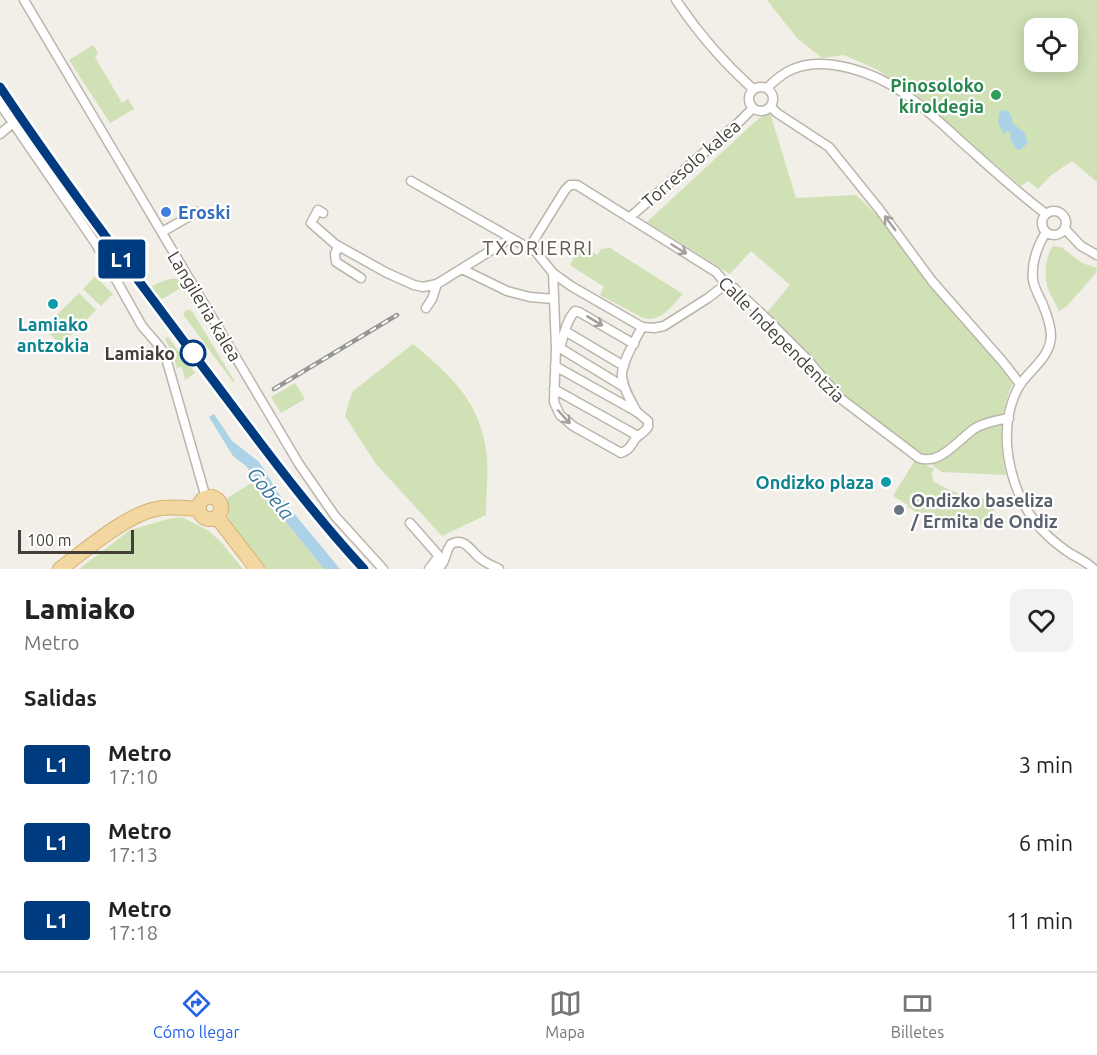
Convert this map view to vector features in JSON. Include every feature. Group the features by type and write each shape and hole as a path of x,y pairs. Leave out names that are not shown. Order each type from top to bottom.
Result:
{"main road":[{"path":"60,569 138,514 165,507 202,503 200,513 205,519 217,517 257,569"}],"street":[{"name":"Langileria kalea","path":"24,0 299,464 335,516 383,569"},
{"path":"676,0 705,41 728,67 753,89"},
{"path":"767,88 785,72 802,66 839,66 871,76 904,93 1046,214"},
{"path":"760,86 767,88 774,96 771,107 764,111 753,108 749,97 753,89 760,86"},
{"path":"0,104 96,244 142,326 166,358 202,503"},
{"path":"771,107 829,147 879,209 932,281 1020,384"},
{"name":"Torresolo kalea","path":"629,218 753,108"},
{"path":"0,134 13,123"},
{"path":"411,181 536,252 553,273 571,286 642,327 663,326 726,284"},
{"name":"Calle Independentzia","path":"529,248 565,190 570,185 577,185 716,272 726,284 734,288 807,358 840,398 919,458 928,460 941,455 975,428 1009,418"},
{"path":"324,213 318,210 311,223 338,246 387,273 423,287 437,284 512,238"},
{"path":"1051,211 1062,214 1066,221 1065,229 1059,234 1051,235 1042,227 1042,219 1051,211"},
{"path":"162,232 197,212"},
{"path":"1065,229 1081,246 1097,255"},
{"path":"1046,232 1038,245 1033,261 1033,281 1047,315 1051,338 1042,360 1020,384 1013,398 1006,444 1018,494 1034,521 1048,536 1094,569"},
{"path":"338,246 335,254 336,262 361,278"},
{"path":"462,269 507,291 530,297 554,299"},
{"path":"553,273 558,348 555,366 554,402 560,415 573,426 621,453 629,449 638,436 644,433 648,427 648,421 637,412 555,366"},
{"path":"426,308 437,284"},
{"path":"558,348 575,311 634,344"},
{"path":"637,412 624,387 622,374 642,327"},
{"path":"565,332 624,366"},
{"path":"558,348 624,387"},
{"path":"555,389 638,436"},
{"path":"410,523 439,556 429,569"},
{"path":"438,569 446,560 448,548 455,542 466,544 483,561 499,569"}],"green space":[{"path":"767,0 1097,0 1097,182 1072,161 1050,176 1038,189 1028,181 1021,186 904,88 878,70 844,55 822,58 797,38"},
{"path":"93,45 98,53 95,57 122,103 128,99 134,109 110,123 69,60"},
{"path":"770,113 796,198 856,195 904,241 1019,373 1006,400 1002,421 1006,475 942,472 840,398 764,316 790,285 751,251 730,274 647,222 758,119"},
{"path":"580,244 597,255 601,249 610,248 683,294 665,313 648,319 641,317 600,295 604,287 570,265"},
{"path":"1053,246 1061,247 1082,263 1097,268 1096,273 1066,307 1059,311 1048,289 1046,278 1047,261"},
{"path":"139,262 149,275 145,281 149,288 173,279 178,279 186,285 162,299 158,296 155,299 132,268"},
{"path":"95,276 113,294 101,306 83,289"},
{"path":"79,293 96,310 61,345 44,328"},
{"path":"186,310 192,311 235,382 183,315"},
{"path":"168,337 195,373 185,380 182,367 177,368 165,339"},
{"path":"413,344 439,366 460,389 476,416 486,449 486,515 442,536 376,464 345,416 352,392"},
{"path":"295,383 305,399 281,413 271,397"},
{"path":"915,460 934,469 933,481 948,489 975,498 991,500 997,522 975,525 948,523 907,507 908,505 893,496"},
{"path":"255,478 261,491 324,569 266,569 229,519 224,500 250,484"},
{"path":"182,517 209,531 243,569 79,569 130,530"}],"water":[{"path":"1000,110 1008,111 1012,117 1012,123 1024,132 1028,142 1021,150 1016,149 1010,138 1011,133 1007,131 1003,134 998,122"},
{"name":"Gobela","path":"214,414 232,441 258,461 287,505 340,569 324,569 261,491 246,466 233,456 209,417"}],"railway":[{"path":"0,87 97,224 257,439 364,569"},
{"path":"274,389 397,315"}],"metro line":[{"name":"L1","path":"0,87 101,231 267,452 332,534 364,569"}],"place":[{"name":"Pinosoloko kiroldegia","path":"996,95"},
{"name":"Eroski","path":"166,212"},
{"name":"Lamiako antzokia","path":"53,304"},
{"name":"Lamiako","path":"193,353"},
{"name":"Ondizko plaza","path":"886,482"},
{"name":"Ondizko baseliza / Ermita de Ondiz","path":"899,510"}],"district":[{"name":"TXORIERRI","path":"538,247"}]}
